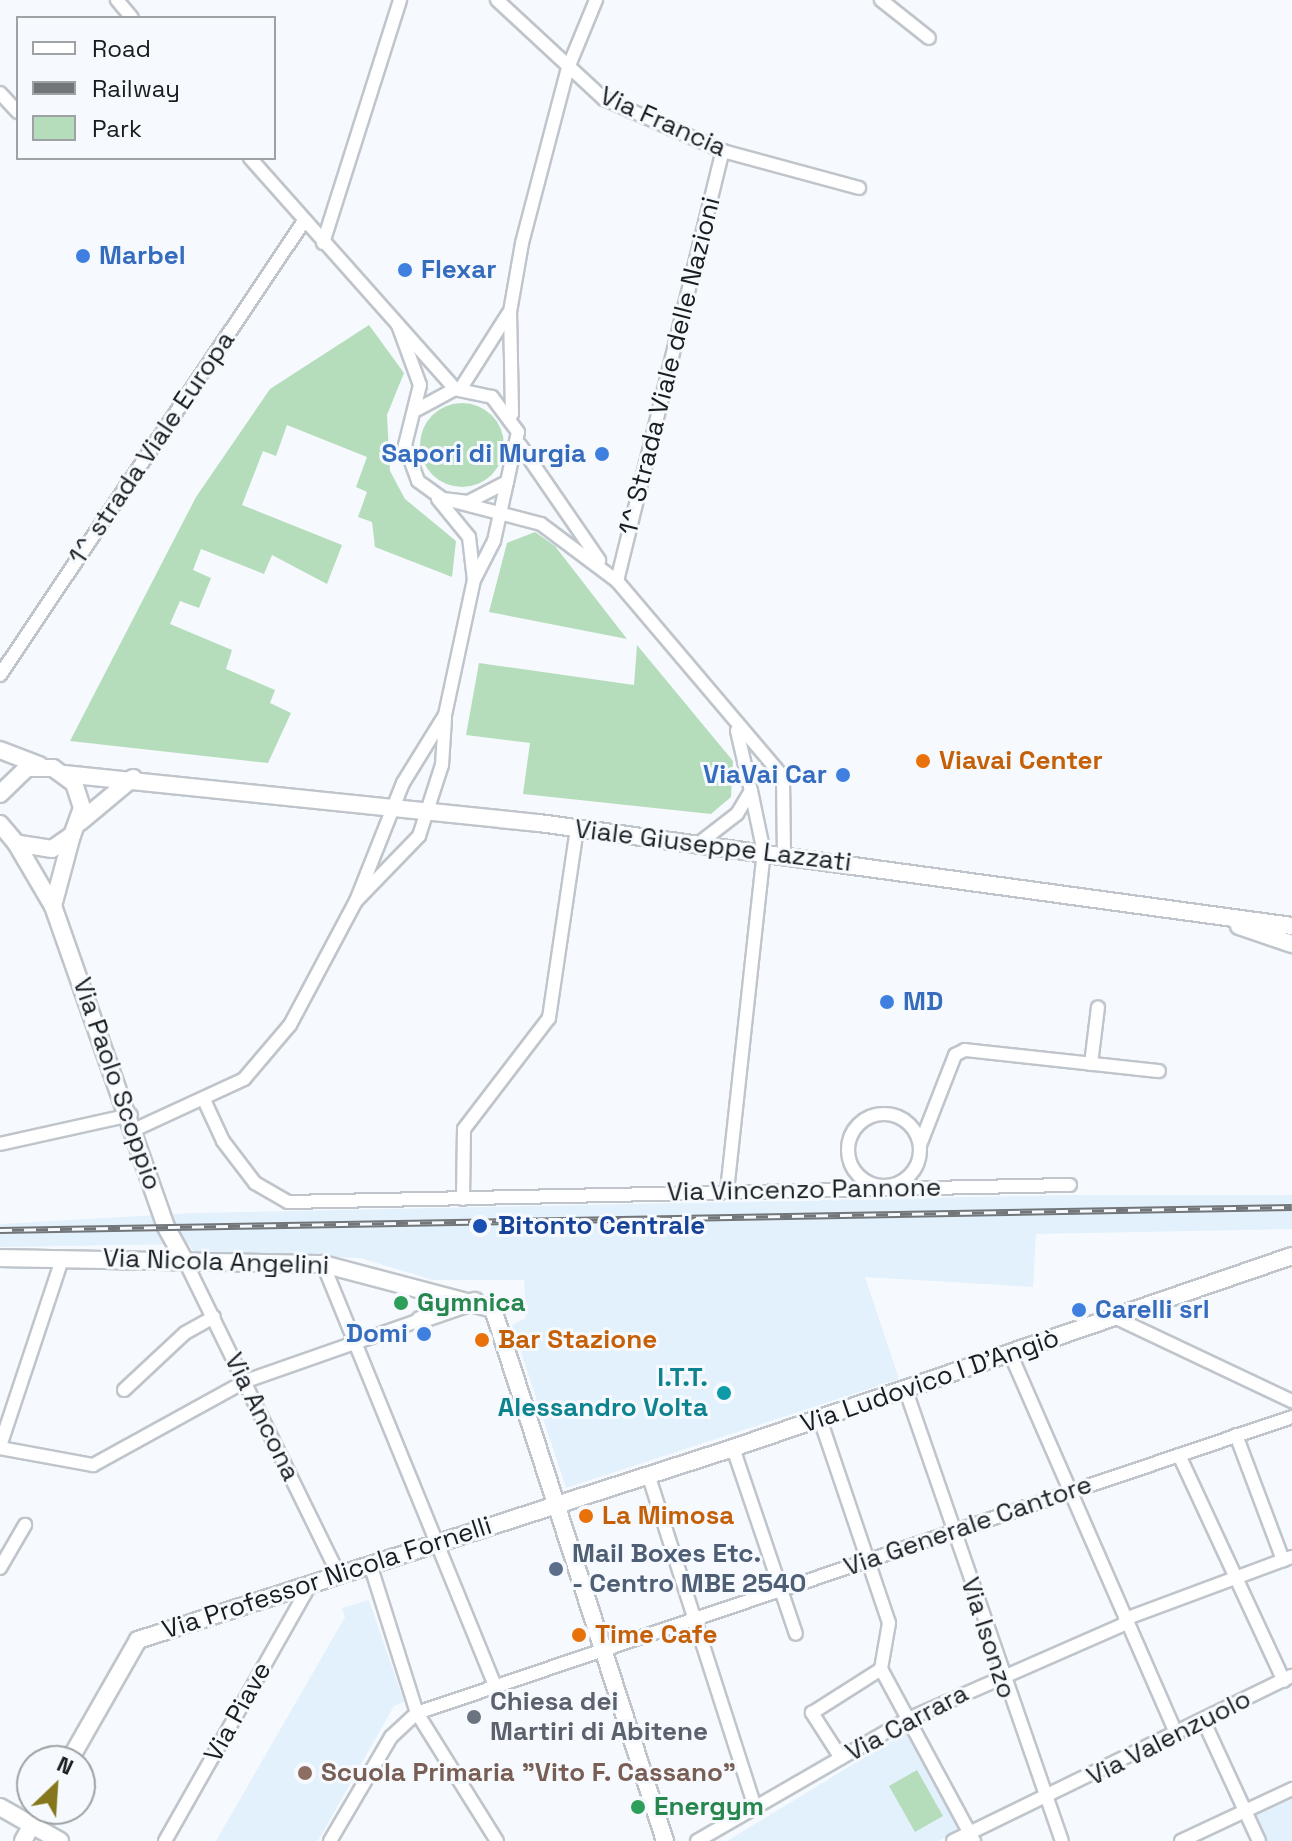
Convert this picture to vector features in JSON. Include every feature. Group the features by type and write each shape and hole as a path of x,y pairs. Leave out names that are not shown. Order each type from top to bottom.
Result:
{"street":[{"path":"323,243 400,0"},
{"name":"Via Francia","path":"497,0 604,99 723,151 859,188"},
{"path":"596,0 568,68 510,312 514,421 520,445 605,569"},
{"path":"881,0 929,38"},
{"path":"0,93 16,110"},
{"name":"1^ Strada Viale delle Nazioni","path":"617,581 723,151"},
{"path":"252,160 323,243 458,388 492,397 514,421"},
{"name":"1^ strada Viale Europa","path":"0,675 304,221"},
{"path":"418,409 458,388 510,312"},
{"path":"398,325 420,385 418,409 407,455 433,494 469,537 474,580"},
{"path":"356,901 401,860 428,810 474,580 502,515 507,482 520,445"},
{"path":"453,501 482,499 507,482"},
{"path":"433,494 554,530 617,581 734,724 783,777 784,856"},
{"path":"0,1144 133,1122 205,1102 244,1079 290,1025 356,901 392,806 445,715"},
{"path":"727,1191 764,853 734,724"},
{"name":"Viale Giuseppe Lazzati","path":"0,750 64,774 133,778 577,828 1292,926"},
{"path":"0,794 14,774 40,766"},
{"path":"53,906 76,828 80,795 64,774"},
{"path":"16,843 39,851 76,828 133,778"},
{"path":"698,844 737,814 751,791"},
{"name":"Via Paolo Scoppio","path":"0,824 16,843 53,906 133,1122 166,1227 185,1261"},
{"path":"463,1199 464,1129 549,1018 577,828"},
{"path":"1204,913 1292,944"},
{"path":"1091,1064 1098,1007"},
{"path":"920,1145 901,1118 878,1115 858,1125 849,1159 863,1180 887,1187 909,1177 955,1055 965,1050 1159,1071"},
{"name":"Via Vincenzo Pannone","path":"205,1102 223,1141 255,1183 288,1202 1070,1185"},
{"name":"Via Ludovico I D'Angiò","path":"557,1502 820,1419 1292,1256"},
{"path":"63,1257 0,1447 93,1465 246,1381 477,1300"},
{"name":"Via Nicola Angelini","path":"0,1258 323,1264 477,1300 493,1309 557,1502"},
{"name":"Via Ancona","path":"185,1261 338,1574"},
{"path":"323,1264 494,1683"},
{"path":"420,1320 429,1291"},
{"path":"124,1390 185,1333 214,1317"},
{"path":"1114,1317 1292,1401"},
{"path":"1010,1353 1177,1736"},
{"name":"Via Isonzo","path":"905,1388 999,1675 1062,1841"},
{"name":"Via Generale Cantore","path":"417,1713 494,1683 1292,1417"},
{"path":"820,1419 889,1623 881,1669 972,1837"},
{"path":"1236,1435 1288,1558"},
{"path":"733,1448 796,1634"},
{"path":"1179,1455 1288,1678"},
{"path":"648,1474 755,1808"},
{"path":"557,1502 665,1841"},
{"name":"Via Professor Nicola Fornelli","path":"78,1745 138,1640 557,1502"},
{"path":"0,1568 25,1525"},
{"name":"Via Carrara","path":"697,1841 908,1719 999,1675 1288,1558"},
{"path":"370,1564 417,1713 497,1841"},
{"name":"Via Piave","path":"165,1841 311,1583"},
{"path":"841,1758 812,1713 881,1669"},
{"name":"Via Valenzuolo","path":"953,1841 972,1837 1288,1678"},
{"path":"330,1841 391,1737 417,1713"},
{"path":"1204,1722 1259,1841"},
{"path":"1181,1841 1292,1789"},
{"path":"23,1841 32,1825 60,1841"}],"shaded area":[{"path":"1073,1195 1292,1195 1292,1229 1036,1234 1033,1287 865,1277 899,1379 566,1488 512,1325 526,1318 524,1280 433,1280 360,1258 194,1252 189,1244 0,1247 0,1224 192,1213"},
{"name":"Scuola Primaria \"Vito F. Cassano\"","path":"369,1600 404,1702 394,1706 318,1841 216,1841 345,1617 342,1608"},
{"path":"906,1732 960,1830 938,1841 727,1841"},
{"path":"1292,1799 1292,1841 1266,1841 1255,1816"}],"green space":[{"path":"369,325 404,373 387,415 390,471 405,499 456,541 452,577 375,547 372,522 358,517 367,492 356,487 367,457 287,425 276,456 263,451 242,505 342,545 327,584 272,555 264,574 201,549 193,570 211,578 199,608 180,601 170,624 232,650 226,669 275,690 270,703 291,713 268,763 70,741 196,497 270,389"},
{"path":"462,403 478,406 492,415 501,429 504,445 501,461 492,475 478,484 462,487 446,484 432,475 423,461 420,445 423,429 432,415 446,406"},
{"path":"535,532 555,546 627,639 489,612 507,543"},
{"path":"637,645 733,761 731,797 711,814 523,794 530,743 466,735 479,663 634,685"},
{"path":"917,1770 943,1816 915,1832 889,1786"}],"railway":[{"path":"0,1230 1292,1207"}],"place":[{"name":"Marbel","path":"83,256"},
{"name":"Flexar","path":"405,270"},
{"name":"Sapori di Murgia","path":"602,454"},
{"name":"Viavai Center","path":"923,761"},
{"name":"ViaVai Car","path":"843,775"},
{"name":"MD","path":"887,1002"},
{"name":"Bitonto Centrale","path":"480,1226"},
{"name":"Gymnica","path":"401,1303"},
{"name":"Carelli srl","path":"1079,1310"},
{"name":"Domi","path":"424,1334"},
{"name":"Bar Stazione","path":"482,1340"},
{"name":"I.T.T. Alessandro Volta","path":"724,1393"},
{"name":"La Mimosa","path":"586,1516"},
{"name":"Mail Boxes Etc. - Centro MBE 2540","path":"556,1569"},
{"name":"Time Cafe","path":"579,1635"},
{"name":"Chiesa dei Martiri di Abitene","path":"474,1717"},
{"name":"Scuola Primaria \"Vito F. Cassano\"","path":"305,1773"},
{"name":"Energym","path":"638,1807"}]}
